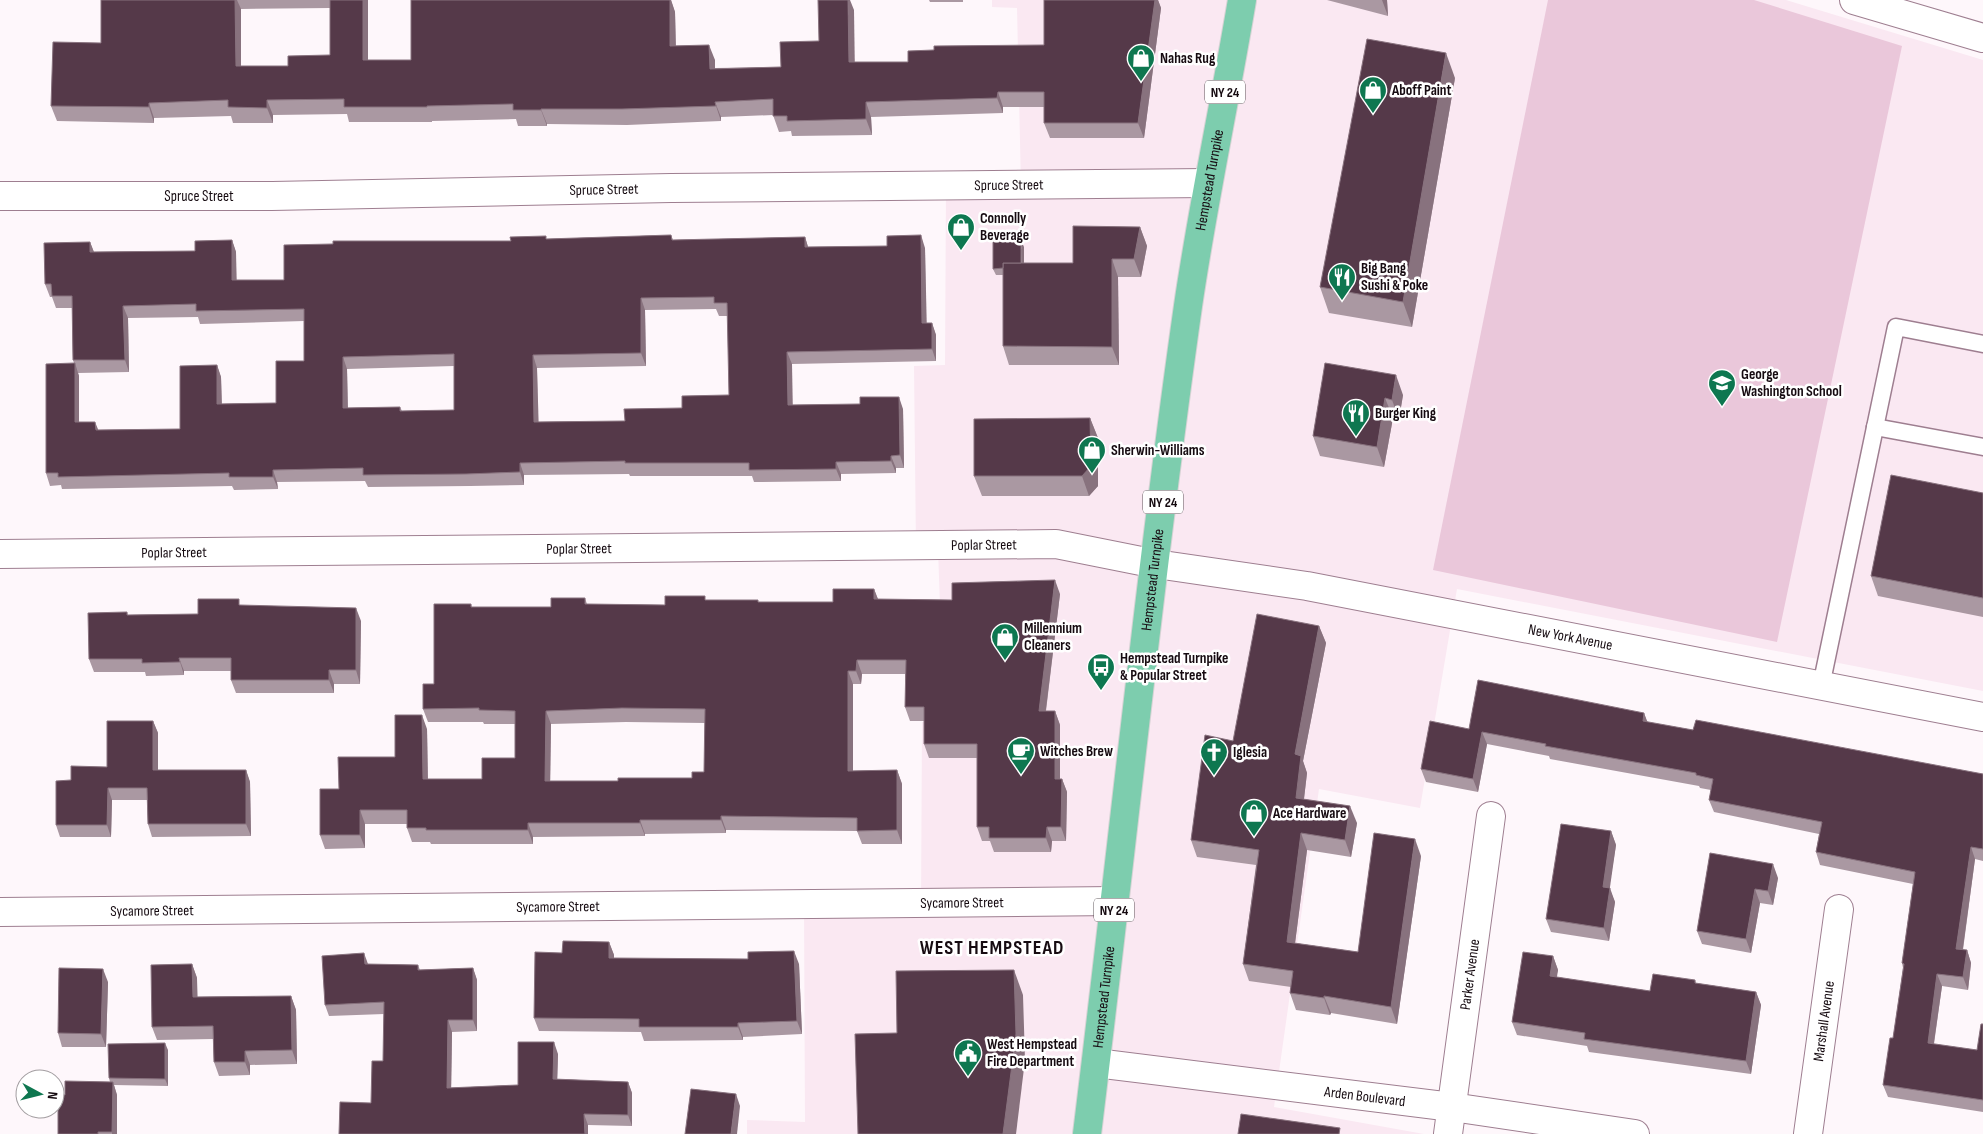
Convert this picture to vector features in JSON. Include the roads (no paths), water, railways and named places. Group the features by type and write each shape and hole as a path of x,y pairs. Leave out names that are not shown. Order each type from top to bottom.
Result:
{"main road":[{"name":"Hempstead Turnpike","path":"1087,1134 1188,307 1208,183 1242,0"}],"street":[{"path":"1854,0 1983,38"},
{"name":"Spruce Street","path":"0,196 272,196 671,188 1208,183"},
{"name":"Poplar Street","path":"0,554 1056,544 1156,564"},
{"name":"New York Avenue","path":"1156,564 1307,586 1983,717"},
{"name":"Parker Avenue","path":"1448,1134 1491,816"},
{"name":"Sycamore Street","path":"0,912 1115,901"},
{"name":"Marshall Avenue","path":"1808,1134 1839,909"},
{"name":"Arden Boulevard","path":"1096,1062 1452,1107 1635,1134"}],"lane":[{"path":"1821,686 1896,327 1983,344"},
{"path":"1875,427 1983,447"}],"place":[{"name":"Nahas Rug","path":"1141,82"},
{"name":"Aboff Paint","path":"1373,114"},
{"name":"Connolly Beverage","path":"961,251"},
{"name":"Big Bang Sushi & Poke","path":"1342,301"},
{"name":"George Washington School","path":"1722,407"},
{"name":"Burger King","path":"1356,437"},
{"name":"Sherwin-Williams","path":"1092,474"},
{"name":"Millennium Cleaners","path":"1005,661"},
{"name":"Hempstead Turnpike & Popular Street","path":"1101,691"},
{"name":"Witches Brew","path":"1021,775"},
{"name":"Iglesia","path":"1214,776"},
{"name":"Ace Hardware","path":"1254,837"},
{"name":"West Hempstead Fire Department","path":"968,1077"}],"district":[{"name":"WEST HEMPSTEAD","path":"992,948"}]}
